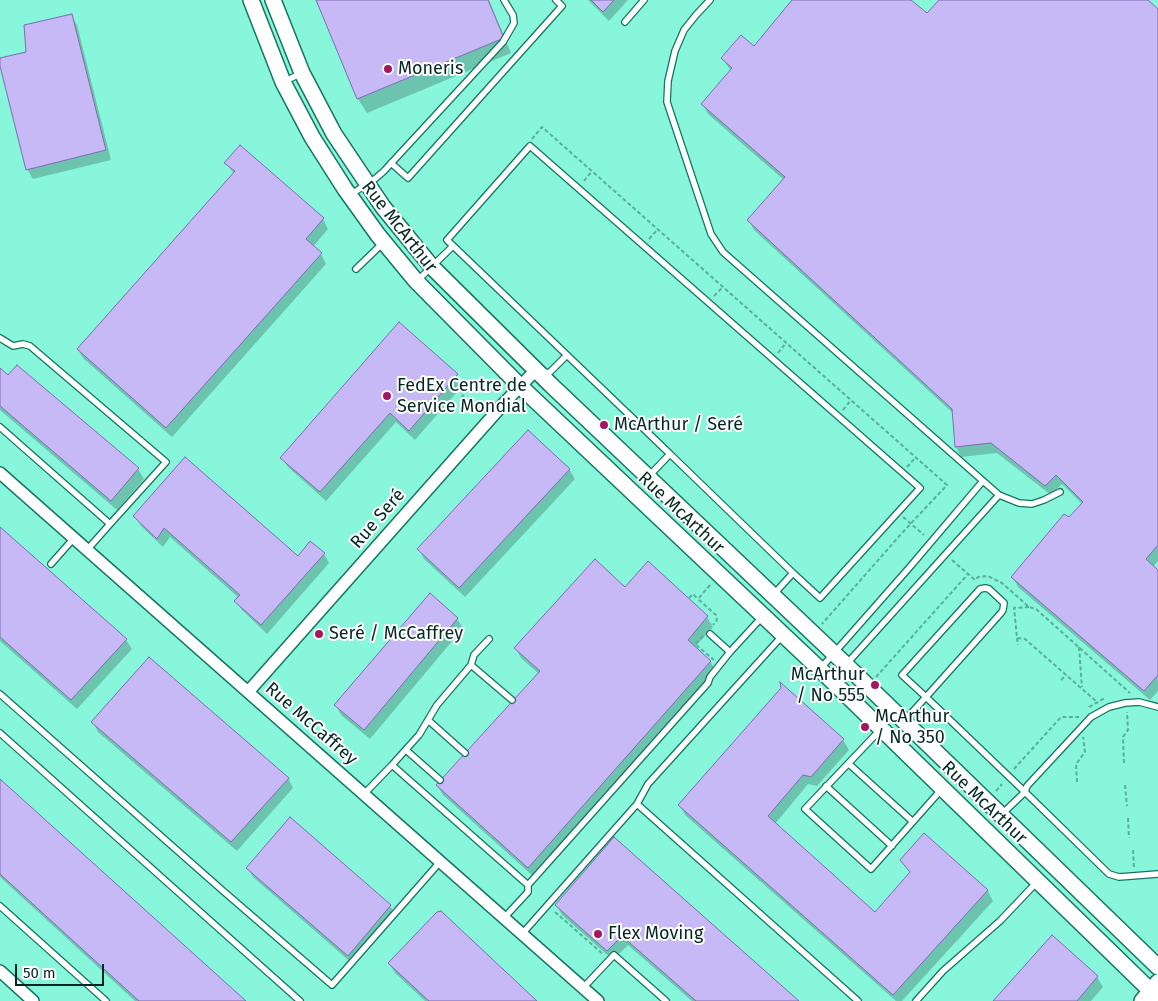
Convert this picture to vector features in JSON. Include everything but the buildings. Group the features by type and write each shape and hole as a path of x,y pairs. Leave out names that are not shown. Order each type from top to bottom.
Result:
{"street":[{"name":"Rue McArthur","path":"251,0 283,82 312,137 350,195 384,242 416,281 520,386 819,669 1152,993"},
{"name":"Rue McArthur","path":"273,0 302,73 334,134 366,184 401,231 432,268 1158,967"},
{"name":"Rue Seré","path":"248,692 536,370"},
{"name":"Rue McCaffrey","path":"0,473 598,1001"},
{"path":"0,972 33,1001"}],"lane":[{"path":"350,195 380,175 391,164 508,34 513,26 514,19 504,0"},
{"path":"391,164 408,178 562,6 556,0"},
{"path":"625,22 644,0"},
{"path":"710,0 684,30 675,51 670,73 667,102 712,234 723,252 999,495 1019,503 1032,504 1060,492"},
{"path":"283,82 302,73"},
{"path":"530,146 920,488 820,598 452,246 447,240 530,146"},
{"path":"356,269 384,242"},
{"path":"416,281 432,268 452,246"},
{"path":"0,338 12,346 23,344 30,346 166,462 87,550"},
{"path":"536,370 549,373 567,356"},
{"path":"0,427 110,524"},
{"path":"648,477 670,454"},
{"path":"819,669 982,482"},
{"path":"831,681 999,495"},
{"path":"51,564 74,538"},
{"path":"773,596 794,573"},
{"path":"904,722 926,697 1003,610 1004,603 989,589 980,589 902,675 926,697 1025,792 1109,874 1119,877 1158,874"},
{"path":"504,918 528,892 528,885 708,683 710,677 730,652 763,616"},
{"path":"708,633 730,652"},
{"path":"522,934 637,804 648,784 783,635"},
{"path":"364,794 419,735 437,704 471,665 474,655 489,639"},
{"path":"471,665 512,700"},
{"path":"0,694 332,985 440,862"},
{"path":"1000,816 1025,792 1027,786 1080,728 1099,711 1117,704 1139,702 1158,707"},
{"path":"428,720 464,753"},
{"path":"881,729 805,809 871,868 909,828 912,821 942,789"},
{"path":"0,733 300,1001"},
{"path":"406,750 440,780"},
{"path":"849,764 912,821"},
{"path":"392,765 528,885"},
{"path":"826,786 892,846"},
{"path":"637,804 858,1001"},
{"path":"916,1001 943,971 1000,921 1038,881"},
{"path":"0,906 106,1001"},
{"path":"583,988 614,955 666,1001"}],"path":[{"path":"582,183 592,171"},
{"path":"648,241 658,230"},
{"path":"712,298 722,287"},
{"path":"776,355 786,343"},
{"path":"453,380 454,386 464,394 461,398"},
{"path":"841,412 851,400"},
{"path":"906,468 916,457"},
{"path":"912,524 928,539"},
{"path":"949,557 975,580 983,576 993,577 1029,607"},
{"path":"872,682 968,574"},
{"path":"698,599 713,581"},
{"path":"689,598 693,594 716,615 717,620 712,626"},
{"path":"1018,645 1014,608 1029,607 1036,609 1130,694 1121,694"},
{"path":"708,633 695,644 714,660"},
{"path":"1017,638 1025,639 1097,702"},
{"path":"1079,647 1082,689"},
{"path":"1061,680 1066,675"},
{"path":"1086,710 1106,698"},
{"path":"1013,771 1061,718 1081,716"},
{"path":"1124,763 1123,737 1128,730 1127,716"},
{"path":"1077,782 1076,764 1085,752 1084,739"},
{"path":"991,796 1004,782"},
{"path":"1125,785 1127,806"},
{"path":"1128,818 1129,838"},
{"path":"1133,850 1134,875"},
{"path":"555,912 605,956"}],"place":[{"name":"Moneris","path":"388,69"},
{"name":"FedEx Centre de Service Mondial","path":"387,396"},
{"name":"McArthur / Seré","path":"604,425"},
{"name":"Seré / McCaffrey","path":"319,634"},
{"name":"McArthur / No 555","path":"875,685"},
{"name":"McArthur / No 350","path":"865,727"},
{"name":"Flex Moving","path":"598,934"}]}
